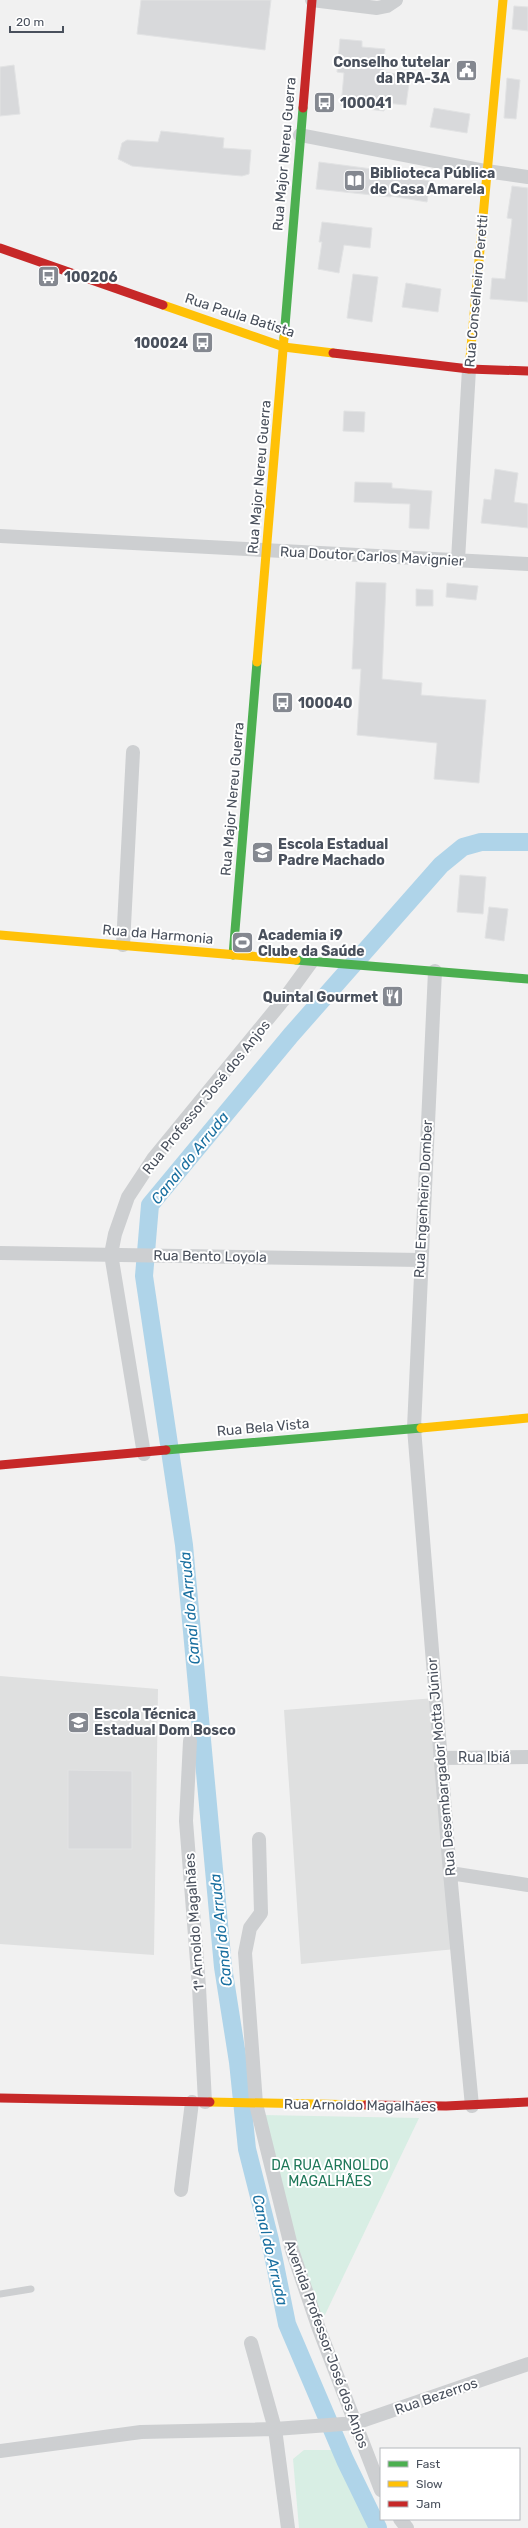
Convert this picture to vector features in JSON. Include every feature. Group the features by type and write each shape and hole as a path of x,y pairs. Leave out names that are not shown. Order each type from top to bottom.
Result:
{"street":[{"path":"312,0 377,8 387,6 396,0"},
{"name":"Rua Major Nereu Guerra","path":"233,956 312,0"},
{"name":"Rua Conselheiro Peretti","path":"458,560 469,369 486,171 503,0"},
{"path":"300,135 486,171 528,177"},
{"name":"Rua Paula Batista","path":"0,248 284,346 469,369 528,371"},
{"name":"Rua Doutor Carlos Mavignier","path":"0,536 528,564"},
{"path":"123,945 133,752"},
{"name":"Rua da Harmonia","path":"0,935 233,956 381,966 528,979"},
{"name":"Rua Professor José dos Anjos","path":"150,1453 115,1254 115,1234 128,1197 153,1159 285,998 312,961"},
{"name":"Rua Engenheiro Domber","path":"414,1428 420,1260 435,971"},
{"name":"Rua Bento Loyola","path":"0,1253 420,1260"},
{"name":"Rua Bela Vista","path":"0,1465 150,1453 187,1448 528,1418"},
{"name":"Rua Desembargador Motta Júnior","path":"414,1428 440,1758 472,2106"},
{"name":"1ª Arnoldo Magalhães","path":"190,1741 186,1821 199,1987 198,2102"},
{"name":"Rua Ibiá","path":"440,1758 528,1757"},
{"name":"Avenida Professor José dos Anjos","path":"259,1839 260,1913 250,1928 245,1953 252,2103 292,2250 350,2424 380,2488"},
{"path":"450,1873 528,1885"},
{"name":"Rua Arnoldo Magalhães","path":"0,2098 472,2106 528,2102"},
{"path":"181,2190 198,2102"},
{"path":"252,2343 275,2429 288,2528"},
{"name":"Rua Bezerros","path":"0,2451 141,2432 275,2429 350,2424 528,2364"},
{"path":"401,2520 407,2528"}],"lane":[{"path":"0,2294 31,2289"}],"shaded area":[{"path":"0,1676 158,1689 154,1955 0,1944"},
{"path":"435,1698 456,1949 301,1964 284,1710"}],"green space":[{"name":"DA RUA ARNOLDO MAGALHÃES","path":"262,2115 419,2118 322,2321 308,2289"},
{"path":"304,2450 335,2450 374,2528 299,2528 293,2459"}],"building":[{"path":"141,0 271,0 265,50 137,34"},
{"path":"514,6 528,7 528,31 512,29"},
{"path":"340,39 362,41 362,47 385,49 383,72 410,76 406,105 385,103 384,111 341,106 344,73 337,72"},
{"path":"14,65 20,114 0,116 0,67"},
{"path":"507,78 520,80 516,119 504,118"},
{"path":"434,108 470,114 467,133 430,127"},
{"path":"161,131 224,138 223,148 251,150 249,174 242,176 132,166 118,159 122,143 127,140 158,142"},
{"name":"Biblioteca Pública de Casa Amarela","path":"319,162 395,172 395,175 430,181 427,202 391,196 316,189"},
{"path":"512,186 528,188 528,302 490,299 492,278 505,279 512,219 507,218"},
{"path":"322,222 372,228 370,248 344,245 339,273 318,269 322,242 319,242"},
{"path":"353,274 378,277 372,322 347,318"},
{"path":"406,283 441,289 438,312 402,307"},
{"path":"344,411 365,412 364,432 343,431"},
{"path":"495,469 518,473 514,502 528,504 528,528 481,523 484,499 491,500"},
{"path":"355,482 392,483 392,488 432,491 429,529 409,528 410,504 354,502"},
{"path":"356,582 386,583 382,679 422,683 421,695 486,700 479,783 434,779 437,743 357,735 361,669 352,669"},
{"path":"447,583 478,586 476,600 446,597"},
{"path":"416,589 433,590 433,606 416,606"},
{"path":"460,875 486,877 483,914 457,912"},
{"path":"489,907 508,909 504,941 485,938"},
{"path":"68,1770 132,1771 132,1849 68,1849"}],"waterway":[{"name":"Canal do Arruda","path":"378,2528 345,2460 287,2324 270,2240 247,2149 238,2062 223,1967 184,1545 144,1276 150,1205 291,1035 441,865 463,847 481,842 528,842"}],"traffic: fast":[{"path":"284,338 303,108"},
{"path":"233,955 257,662"},
{"path":"296,960 528,979"},
{"path":"166,1450 421,1428"}],"traffic: slow":[{"path":"469,369 503,0"},
{"path":"163,305 284,347 333,353"},
{"path":"257,662 284,338"},
{"path":"0,935 296,960"},
{"path":"421,1428 528,1418"},
{"path":"210,2102 366,2105"}],"traffic: jam":[{"path":"303,108 312,0"},
{"path":"0,248 163,305"},
{"path":"333,353 469,369 528,371"},
{"path":"0,1465 166,1450"},
{"path":"0,2098 210,2102"},
{"path":"366,2105 446,2106 528,2102"}],"place":[{"name":"Conselho tutelar da RPA-3A","path":"466,70"},
{"name":"100041","path":"324,103"},
{"name":"Biblioteca Pública de Casa Amarela","path":"355,181"},
{"name":"100206","path":"49,277"},
{"name":"100024","path":"203,343"},
{"name":"100040","path":"282,703"},
{"name":"Escola Estadual Padre Machado","path":"263,852"},
{"name":"Academia i9 Clube da Saúde","path":"242,943"},
{"name":"Quintal Gourmet","path":"393,997"},
{"name":"Escola Técnica Estadual Dom Bosco","path":"79,1722"}]}
